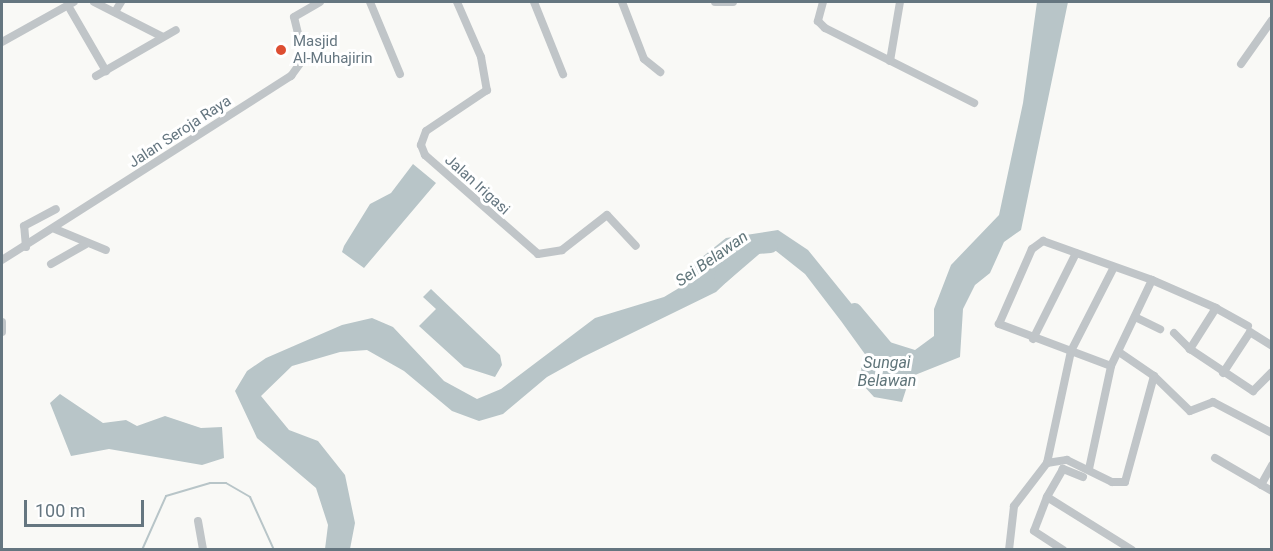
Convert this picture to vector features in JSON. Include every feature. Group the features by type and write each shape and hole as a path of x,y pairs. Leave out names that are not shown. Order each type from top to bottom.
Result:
{"street":[{"path":"94,2 163,37"},
{"path":"115,12 121,2"},
{"name":"Jalan Seroja Raya","path":"2,260 55,229 291,76 304,58 294,16 320,2"},
{"path":"370,2 400,74"},
{"name":"Jalan Irigasi","path":"457,2 481,57 487,90 426,131 420,145 425,155 537,254 562,250 607,215 636,246"},
{"path":"534,2 563,74"},
{"path":"622,2 644,59 660,72"},
{"path":"715,2 729,3"},
{"path":"823,2 821,26 974,103"},
{"path":"890,61 900,2"},
{"path":"2,42 72,5 106,71"},
{"path":"1241,64 1271,17"},
{"path":"96,76 176,30"},
{"path":"26,247 24,225 56,209"},
{"path":"55,229 86,244 106,250"},
{"path":"1111,366 1033,339 998,321 1032,249 1043,241 1152,280 1216,308 1248,326"},
{"path":"51,264 86,244"},
{"path":"1033,339 1076,253"},
{"path":"1009,549 1014,506 1047,463 1071,351 1114,267"},
{"path":"1089,469 1111,366 1152,280"},
{"path":"1190,349 1216,308"},
{"path":"1135,317 1160,329"},
{"path":"2,322 2,332"},
{"path":"1222,373 1250,332 1272,346"},
{"path":"1174,333 1190,349 1222,373 1253,391 1272,372"},
{"path":"1119,352 1154,376 1190,411 1198,412 1213,402 1272,433"},
{"path":"1047,463 1067,460 1112,482 1125,482 1154,376"},
{"path":"1215,458 1272,491"},
{"path":"1261,484 1272,465"},
{"path":"1063,549 1034,531 1047,497 1063,469 1083,477"},
{"path":"1047,497 1132,549"},
{"path":"198,521 203,549"}],"water":[{"name":"Sungai Belawan","path":"1037,2 1068,2 1021,230 1004,242 990,273 975,285 963,309 960,357 910,377 902,402 874,397 863,385 861,368 867,357 805,274 776,251 757,247 737,259 734,275 716,292 583,357 547,377 503,414 479,421 452,411 404,371 367,350 340,352 292,366 261,396 289,430 318,441 345,475 355,523 350,549 325,549 328,525 316,488 257,438 235,391 247,371 266,358 342,325 372,318 393,327 444,381 477,399 501,389 595,318 664,297 684,285 696,262 726,238 778,230 808,250 880,339 915,350 934,336 934,309 951,265 999,215 1023,103"},
{"path":"413,164 436,183 364,268 342,252 344,246 370,204 391,193"},
{"path":"431,289 500,355 502,365 495,377 464,367 419,326 436,309 423,297"},
{"path":"60,394 103,423 126,420 137,426 165,416 201,428 222,427 224,458 202,465 109,449 71,456 50,403"}],"waterway":[{"name":"Sei Belawan","path":"721,276 756,246 770,245"},
{"name":"Sei Belawan","path":"854,310 885,347"},
{"path":"142,550 166,496 210,483 226,483 250,497 274,550"}],"place":[{"name":"Masjid Al-Muhajirin","path":"281,50"}]}
